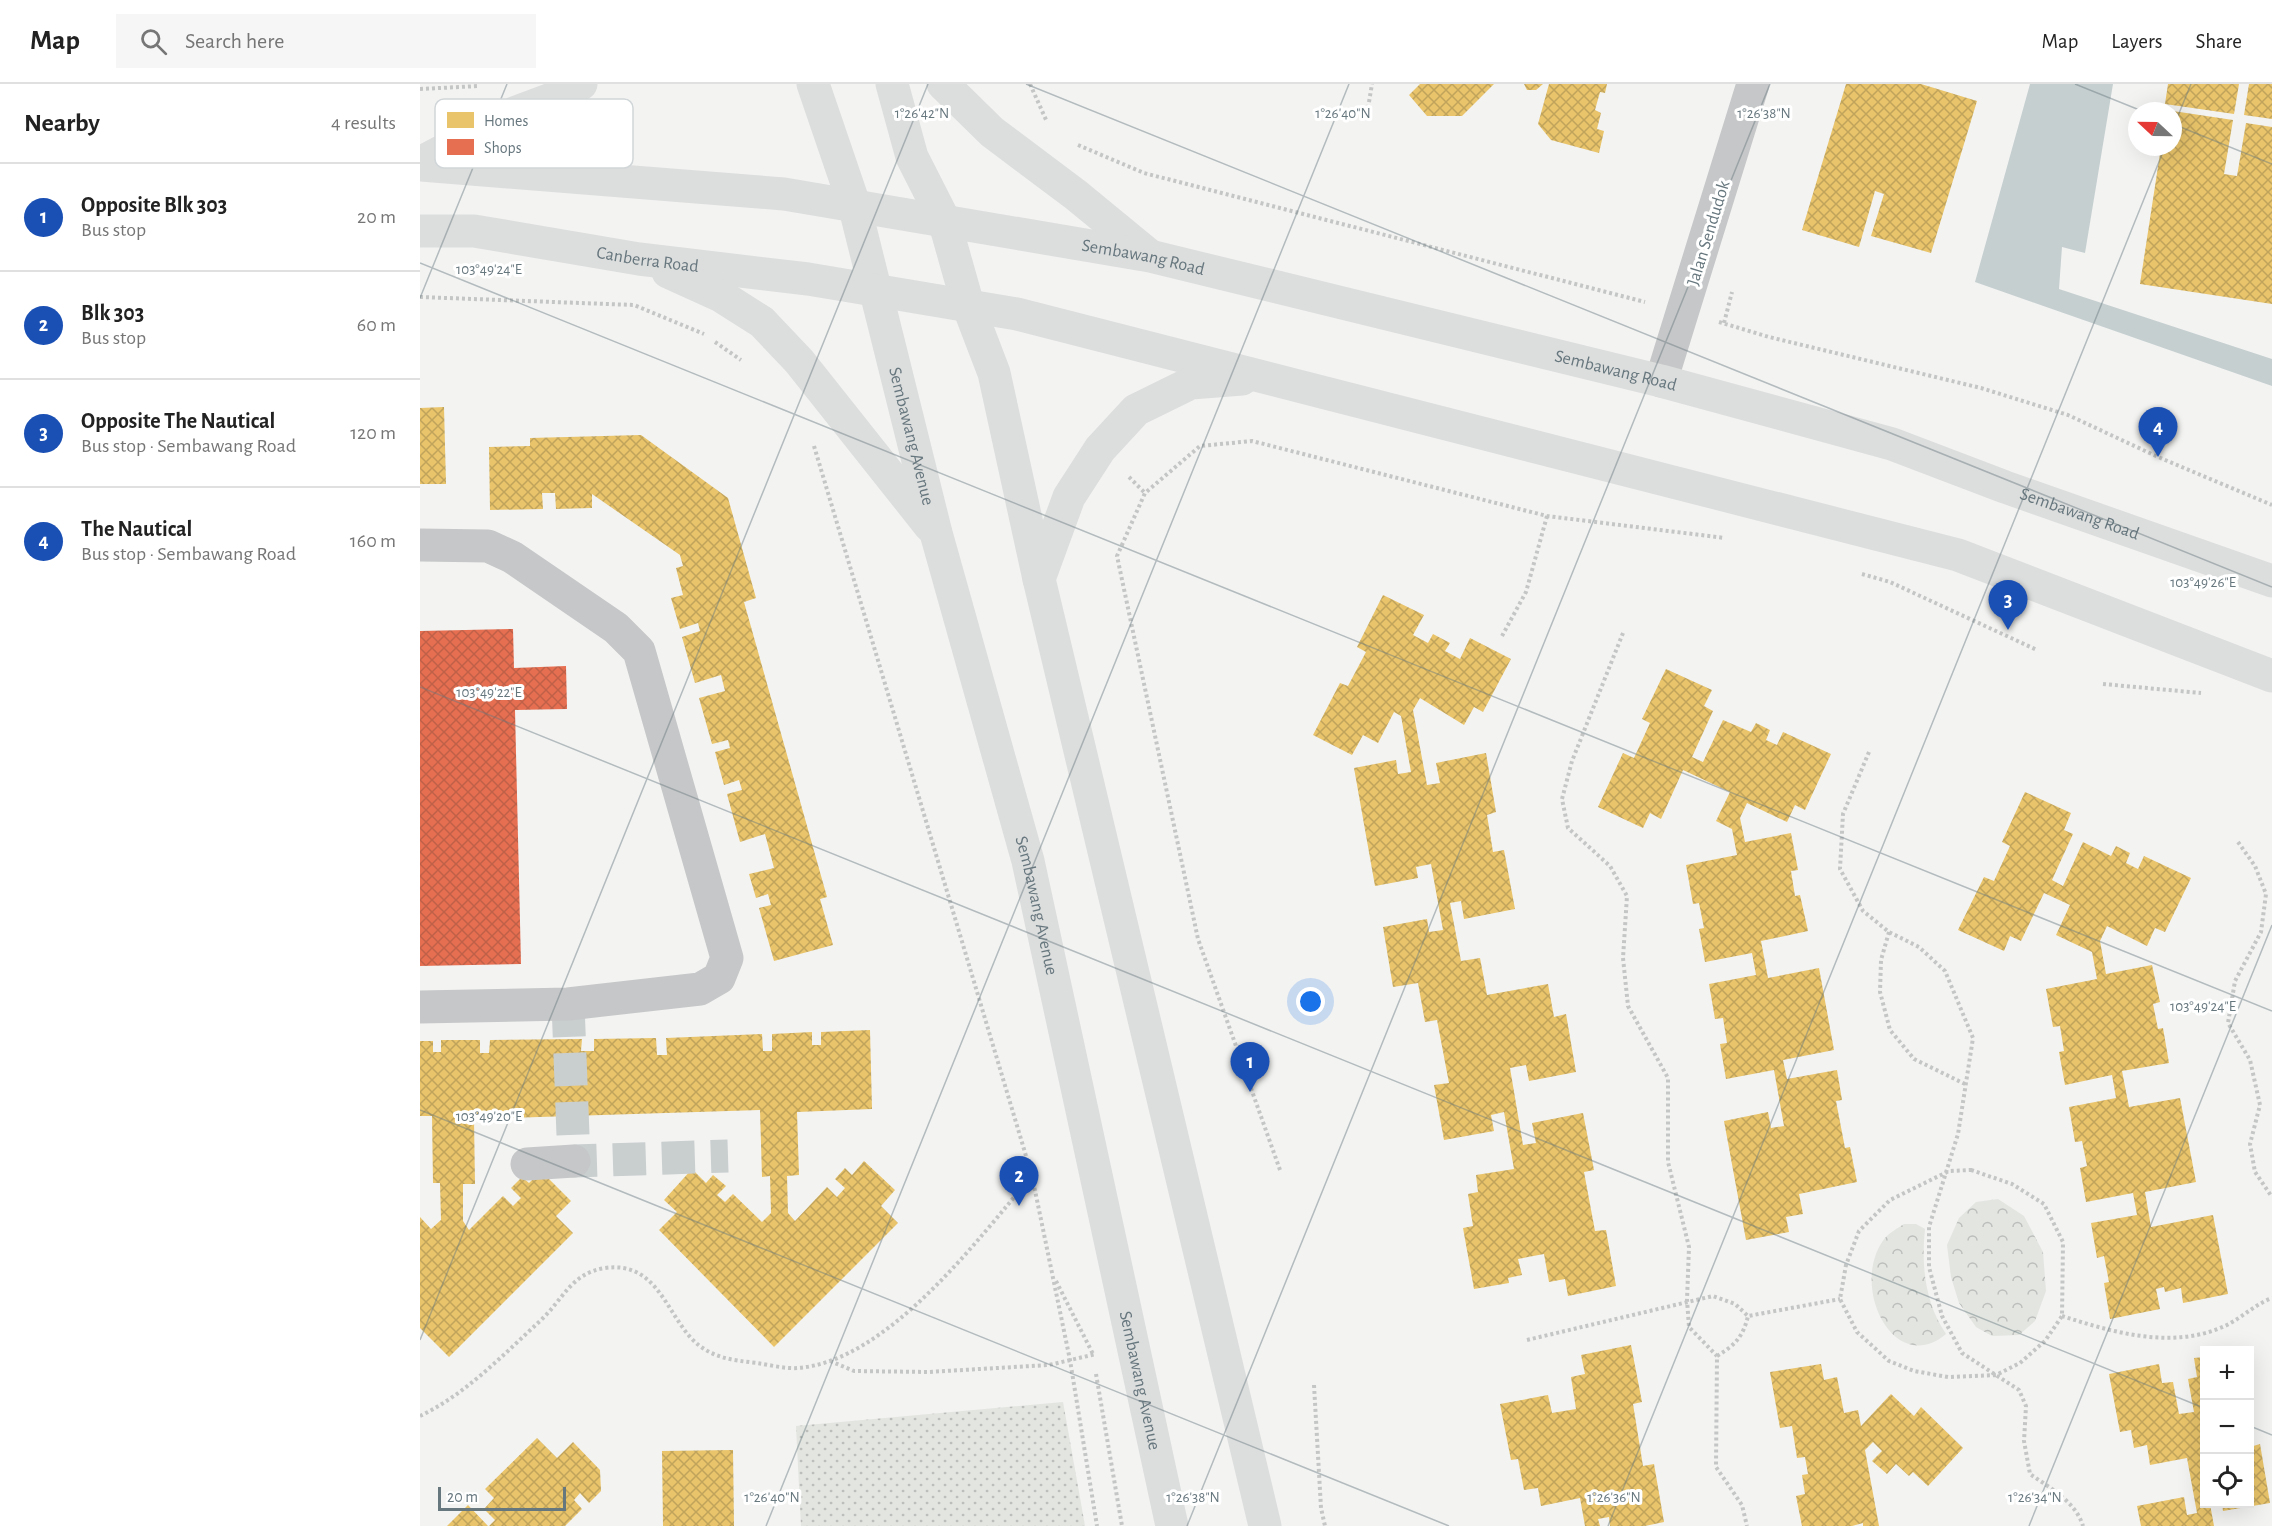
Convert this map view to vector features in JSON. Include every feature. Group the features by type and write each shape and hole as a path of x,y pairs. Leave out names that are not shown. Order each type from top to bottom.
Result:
{"main road":[{"path":"551,99 581,84"},
{"path":"813,84 854,204 876,292 1017,314 1271,377 1958,555 2272,676"},
{"path":"892,84 912,157 944,220 968,306 994,373 1039,579 1265,1526"},
{"path":"943,84 992,132 1076,195 1150,256"},
{"path":"420,164 435,156"},
{"path":"420,164 435,165"},
{"path":"469,168 784,194 854,204"},
{"name":"Sembawang Road","path":"854,204 1150,256 1661,381 1892,444 2016,491 2272,580"},
{"name":"Canberra Road","path":"420,231 474,231 639,259 808,279 876,292"},
{"path":"639,259 721,296 762,322 799,361 936,532"},
{"name":"Sembawang Avenue","path":"876,292 936,532 1028,861 1172,1526"},
{"path":"1039,579 1069,497 1100,449 1136,410 1191,383 1271,377"}],"street":[{"name":"Jalan Sendudok","path":"1661,381 1753,84"},
{"path":"420,545 488,546 512,557 616,628 639,651 727,958 719,978 700,989 568,1004 420,1007"},
{"path":"527,1164 573,1161"}],"path":[{"path":"1030,84 1042,114 1053,130"},
{"path":"1368,108 1372,84"},
{"path":"420,89 488,86"},
{"path":"420,297 634,304 706,335 742,361"},
{"path":"810,440 823,472 1032,1176 1070,1360 1097,1526"},
{"path":"1280,1170 1198,939 1118,556 1145,493 1200,446 1252,441 1547,516 1731,539"},
{"path":"1502,636 1526,592 1547,516"},
{"path":"1856,572 1890,582 2037,650"},
{"path":"1623,633 1572,761 1562,799 1568,828 1610,866 1627,896 1623,958 1628,1006 1668,1078 1668,1162 1689,1247 1687,1300 1689,1327 1717,1356 1716,1467 1742,1505 1747,1526"},
{"path":"2103,684 2213,694"},
{"path":"1869,752 1843,814 1840,869 1863,911 1889,932 1919,946 1946,971 1973,1038 1967,1085 1949,1171 1929,1227 1929,1267 1942,1316 1962,1353 2019,1390 2026,1406 2024,1441 2030,1474 2057,1493 2080,1514 2083,1526"},
{"path":"2238,842 2254,866 2266,894 2260,932 2235,981 2228,1023 2250,1060 2260,1105 2250,1144 2255,1172 2272,1197"},
{"path":"1889,932 1881,960 1880,992 1890,1030 1914,1059 1967,1085"},
{"path":"1971,1170 2012,1184 2044,1204 2063,1242 2062,1316 2045,1341 2020,1363 1996,1375 1948,1377 1914,1371 1889,1361 1857,1332 1839,1299 1846,1265 1859,1231 1890,1200 1949,1171 1971,1170"},
{"path":"420,1416 448,1403 543,1318 574,1280 590,1272 608,1268 635,1272 655,1284 692,1339 720,1358 797,1368 830,1361 888,1329 955,1266 1032,1176"},
{"path":"1053,1275 1093,1355 1122,1526"},
{"path":"1527,1340 1642,1314 1687,1300 1713,1296 1735,1304 1748,1316"},
{"path":"2062,1316 2118,1334 2176,1338 2220,1328 2272,1298"},
{"path":"1748,1316 1839,1299"},
{"path":"1717,1356 1734,1346 1744,1333 1748,1316"},
{"path":"830,1361 854,1371 905,1373 1008,1369 1070,1360 1131,1343"},
{"path":"1314,1385 1321,1508 1325,1526"}],"green space":[{"path":"1998,1199 2024,1216 2043,1252 2046,1291 2035,1321 2019,1335 1992,1336 1976,1327 1959,1303 1951,1277 1947,1245 1959,1218 1976,1202"},
{"path":"1904,1224 1916,1224 1925,1229 1926,1283 1933,1310 1946,1334 1927,1344 1909,1344 1894,1335 1882,1320 1874,1301 1872,1279 1875,1257 1885,1238"},
{"path":"1063,1402 1085,1526 801,1526 796,1426"}],"shaded area":[{"path":"2030,84 2113,84 2085,253 2062,247 2059,289 2272,359 2272,386 1975,282"}],"building: Homes":[{"path":"1420,84 1494,84 1462,116 1427,116 1409,95"},
{"path":"1524,84 1543,84 1536,90 1527,90"},
{"path":"1549,84 1607,84 1605,93 1600,92 1595,110 1601,113 1597,129 1604,131 1599,153 1551,140 1538,124"},
{"path":"1846,84 1921,84 1977,101 1931,253 1871,236 1884,194 1875,191 1859,247 1802,230"},
{"path":"2168,84 2239,84 2234,114 2182,106 2182,102 2165,102"},
{"path":"2249,84 2272,84 2272,119 2244,115"},
{"path":"2182,112 2233,120 2224,174 2237,176 2246,123 2272,127 2272,304 2140,284 2160,156 2182,156"},
{"path":"444,407 446,484 420,484 420,408"},
{"path":"641,435 728,498 756,598 744,602 827,897 820,899 833,945 774,961 759,908 771,905 768,894 756,898 749,874 774,868 765,834 740,842 727,794 742,790 739,780 724,785 715,752 730,748 728,740 712,744 699,698 725,691 721,675 695,683 682,637 700,631 698,623 680,629 671,598 683,595 676,568 683,566 680,555 592,494 592,508 556,509 555,493 542,493 543,509 490,510 489,447 530,446 530,438"},
{"path":"1383,595 1424,615 1413,635 1428,643 1433,634 1450,643 1445,651 1460,659 1470,638 1511,659 1483,712 1474,707 1464,725 1420,698 1413,710 1427,785 1440,783 1436,763 1486,753 1496,812 1487,815 1493,852 1504,850 1515,909 1464,919 1461,901 1450,903 1461,961 1480,958 1487,995 1548,984 1554,1017 1566,1014 1576,1072 1529,1081 1526,1065 1510,1068 1523,1145 1536,1143 1532,1123 1583,1113 1594,1170 1584,1172 1595,1231 1606,1230 1616,1286 1568,1296 1565,1279 1549,1282 1544,1254 1518,1259 1522,1275 1508,1278 1509,1283 1474,1289 1463,1228 1473,1226 1468,1194 1478,1192 1476,1175 1514,1169 1504,1112 1491,1115 1494,1131 1444,1140 1434,1085 1449,1083 1437,1020 1425,1022 1418,983 1393,987 1383,927 1427,919 1429,932 1443,930 1431,864 1416,867 1418,878 1375,886 1354,768 1396,760 1398,774 1411,772 1401,716 1394,712 1378,743 1363,735 1352,755 1313,735 1340,683 1348,686 1366,652 1357,647"},
{"path":"1666,669 1712,690 1704,706 1713,711 1692,757 1703,762 1723,720 1751,732 1756,723 1770,730 1766,740 1777,745 1783,732 1831,754 1805,810 1795,805 1787,822 1747,803 1740,818 1745,842 1791,833 1798,870 1791,871 1795,896 1800,895 1808,931 1761,941 1768,978 1819,968 1834,1050 1783,1060 1787,1079 1837,1070 1842,1100 1836,1101 1845,1148 1850,1147 1857,1182 1799,1194 1803,1214 1786,1217 1789,1232 1746,1240 1724,1121 1768,1112 1771,1128 1784,1126 1774,1070 1726,1079 1720,1044 1727,1043 1723,1018 1715,1019 1709,984 1756,975 1752,953 1705,962 1699,929 1704,928 1699,903 1693,904 1686,865 1737,855 1732,829 1716,821 1730,792 1683,770 1661,819 1650,813 1643,828 1598,807 1623,753 1634,758 1650,723 1642,719"},
{"path":"2025,792 2071,813 2064,830 2073,834 2052,880 2063,886 2083,842 2111,856 2116,846 2130,853 2126,863 2138,869 2144,856 2191,878 2165,932 2155,928 2147,946 2107,926 2100,941 2106,974 2152,965 2160,1002 2153,1004 2158,1029 2163,1028 2169,1063 2122,1071 2129,1107 2180,1098 2196,1182 2145,1192 2151,1227 2213,1215 2228,1294 2183,1303 2181,1288 2165,1292 2164,1287 2156,1289 2160,1309 2110,1319 2104,1283 2109,1282 2104,1256 2097,1258 2091,1223 2137,1215 2133,1193 2086,1202 2080,1168 2087,1166 2082,1141 2075,1142 2069,1107 2116,1098 2112,1075 2065,1085 2059,1052 2064,1051 2060,1026 2053,1027 2046,989 2097,979 2092,952 2056,935 2070,905 2044,893 2021,941 2010,936 2004,951 1958,930 1984,877 1994,881 2010,846 2002,842"},
{"path":"870,1030 872,1109 797,1112 799,1175 787,1176 788,1213 795,1221 827,1187 837,1197 845,1188 835,1179 845,1168 852,1175 864,1161 895,1190 881,1206 898,1223 774,1347 659,1230 677,1212 664,1200 692,1169 706,1183 713,1175 726,1186 717,1195 725,1202 733,1194 762,1222 771,1213 770,1176 762,1177 760,1110 474,1119 475,1184 463,1184 463,1221 469,1230 503,1196 513,1206 521,1198 511,1188 522,1177 529,1183 541,1171 571,1201 556,1216 573,1233 449,1357 420,1328 420,1217 431,1229 441,1220 440,1183 433,1183 432,1116 420,1116 420,1041 433,1041 433,1052 441,1052 441,1040 480,1040 480,1053 489,1053 490,1040 582,1039 581,1051 594,1051 594,1039 656,1038 657,1055 667,1055 666,1038 762,1034 763,1051 772,1051 772,1034 812,1032 812,1045 821,1045 821,1032"},
{"path":"1631,1345 1642,1402 1633,1404 1643,1466 1654,1464 1664,1522 1645,1526 1610,1526 1609,1517 1598,1519 1600,1526 1585,1526 1580,1498 1541,1506 1538,1488 1524,1490 1518,1459 1511,1460 1500,1404 1548,1395 1552,1413 1576,1409 1571,1377 1585,1374 1581,1355"},
{"path":"2200,1357 2200,1508 2211,1508 2214,1526 2141,1526 2137,1506 2184,1497 2187,1515 2197,1513 2187,1458 2150,1465 2147,1445 2134,1448 2131,1430 2120,1432 2109,1374 2159,1364 2162,1383 2173,1382 2179,1414 2194,1412 2188,1379 2197,1377 2194,1358"},
{"path":"1821,1364 1824,1380 1837,1377 1844,1413 1858,1410 1861,1426 1891,1394 1914,1416 1921,1407 1963,1448 1928,1486 1913,1472 1909,1476 1896,1464 1887,1474 1872,1461 1882,1451 1873,1442 1865,1450 1879,1526 1863,1526 1863,1523 1852,1526 1802,1526 1796,1496 1805,1494 1802,1475 1808,1474 1805,1457 1797,1458 1792,1426 1780,1428 1770,1372"},
{"path":"537,1438 557,1458 573,1442 600,1470 601,1491 589,1503 580,1493 574,1500 582,1509 565,1526 489,1526 495,1520 484,1509 494,1498 485,1489"},
{"path":"2260,1444 2270,1503 2254,1506 2254,1454 2254,1446"},
{"path":"733,1450 734,1526 663,1526 662,1451"},
{"path":"468,1505 488,1526 447,1526"},
{"path":"2223,1508 2241,1508 2223,1511"}],"building: Shops":[{"path":"513,629 514,668 566,666 567,709 515,710 521,964 420,966 420,631"}],"tunnel":[{"path":"568,1004 574,1161 728,1156"}],"place":[{"name":"The Nautical","path":"2158,457"},
{"name":"Opposite The Nautical","path":"2008,630"},
{"name":"Opposite Blk 303","path":"1250,1092"},
{"name":"Blk 303","path":"1019,1206"}]}
